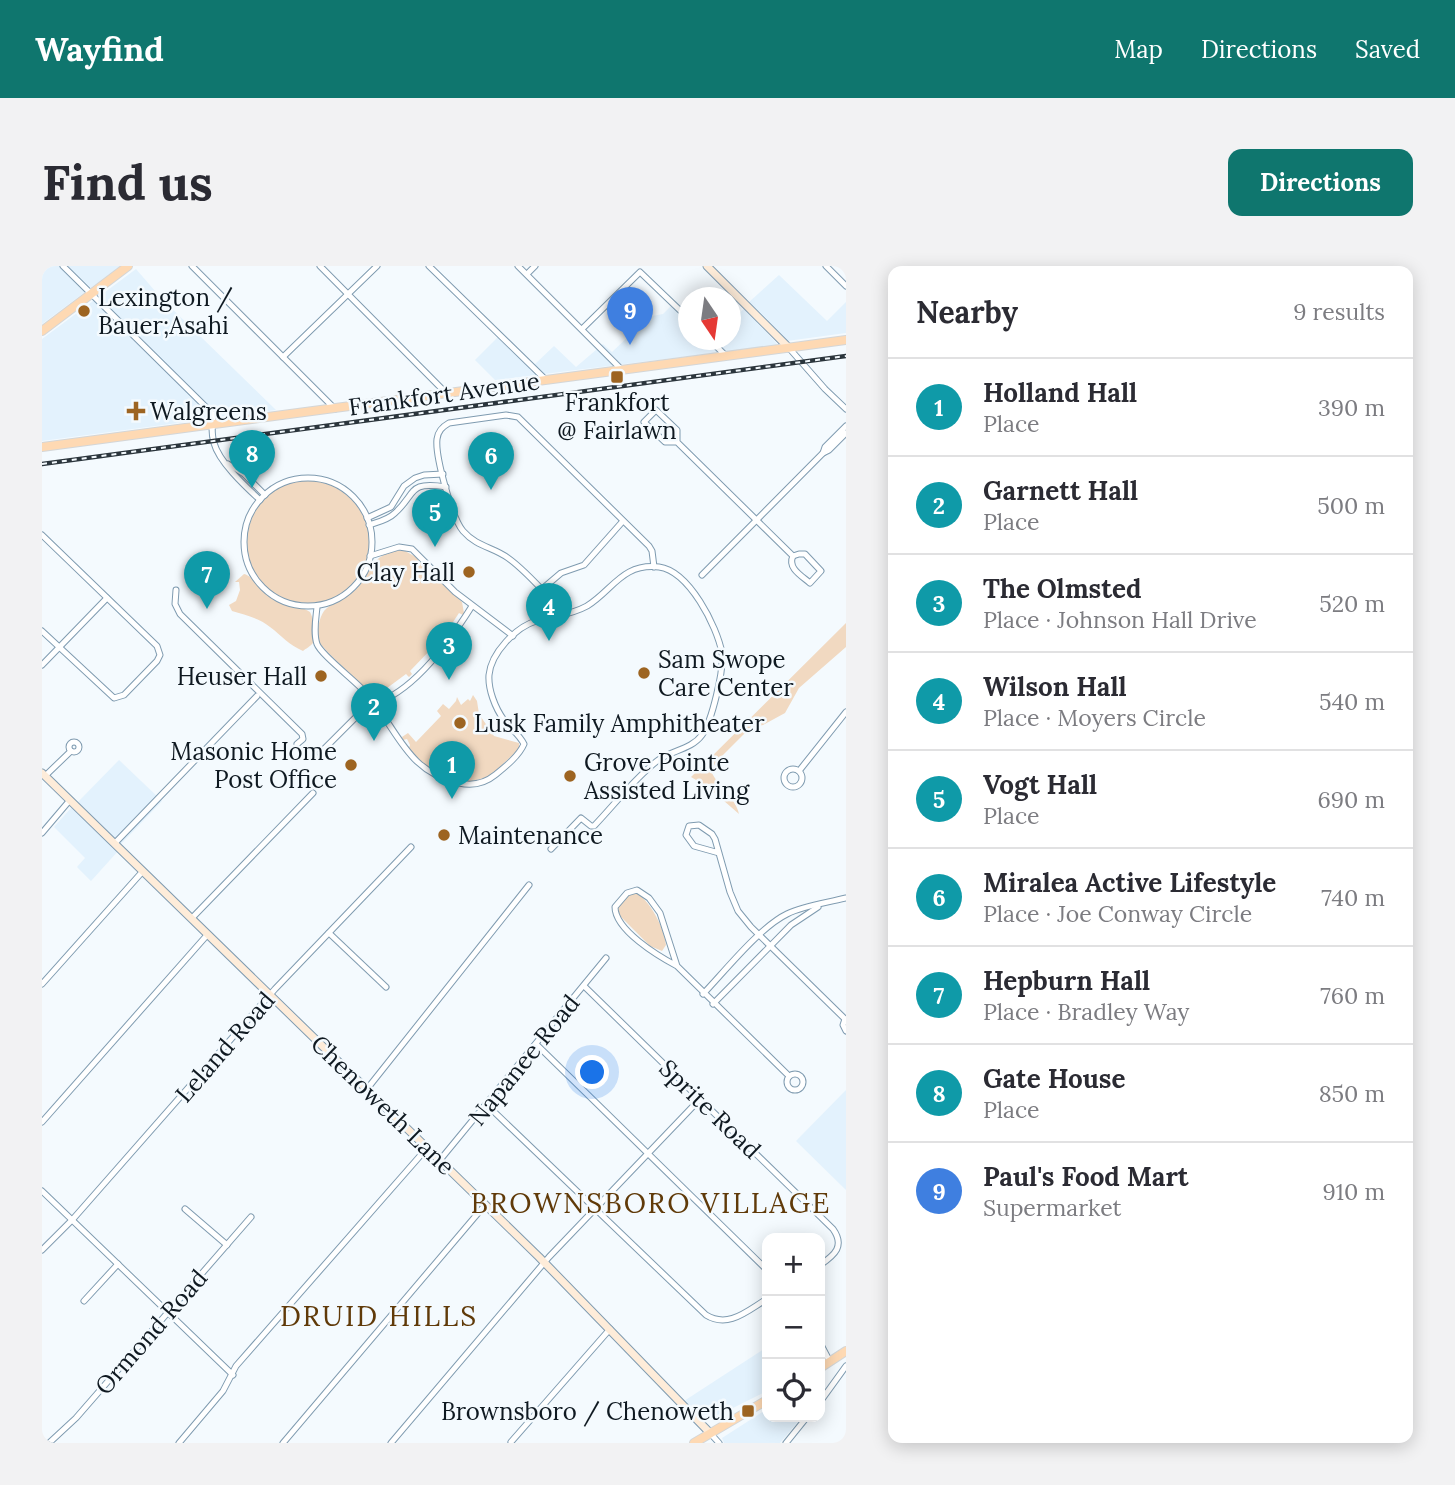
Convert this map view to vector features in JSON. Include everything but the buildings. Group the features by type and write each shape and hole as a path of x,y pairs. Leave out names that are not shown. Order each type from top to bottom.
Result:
{"main road":[{"path":"42,331 128,266"},
{"path":"707,266 789,348"},
{"name":"Frankfort Avenue","path":"42,447 846,340"},
{"name":"Chenoweth Lane","path":"44,775 544,1262 709,1433"},
{"path":"825,1365 846,1351"},
{"path":"694,1443 762,1403"}],"street":[{"path":"63,266 213,414 216,449 239,481 258,499"},
{"path":"192,266 335,409"},
{"path":"320,266 447,394"},
{"path":"284,357 377,266"},
{"path":"429,266 546,380"},
{"path":"518,266 622,370"},
{"path":"527,274 535,266"},
{"path":"826,266 846,286"},
{"path":"582,329 640,272 678,308"},
{"path":"789,348 846,409"},
{"path":"720,350 726,356"},
{"path":"677,442 677,430 656,410 644,422 665,442 677,442 793,556"},
{"path":"566,615 508,557 482,547 465,533 453,516 436,443 444,426 449,423 513,415 518,417 652,551 654,567"},
{"path":"702,575 846,426"},
{"path":"822,453 829,450 846,433"},
{"path":"228,464 245,475 265,495"},
{"path":"367,518 391,507 404,486 415,478 443,474"},
{"path":"297,478 318,479 346,491 361,506 367,518 370,556 354,588 334,602 317,607 298,606 276,598 259,583 249,568 244,537 251,513 258,499 287,481 297,478"},
{"path":"369,525 395,514 417,487 446,486"},
{"path":"541,590 561,573 584,565 623,522"},
{"path":"42,535 157,646 158,659 124,695 114,698 42,631"},
{"path":"370,556 399,547 412,549 436,575 513,636"},
{"path":"805,554 821,570 810,583 792,567 793,556 805,554"},
{"path":"317,607 315,634 318,647 353,679 375,704 415,761 442,779 474,784 488,780 521,750 524,744 502,718 490,685 493,662 513,636 535,621 566,615 589,605 621,575 636,569 668,569 693,590 719,642 722,659 709,723 696,742 657,761 594,826 581,818 551,849"},
{"path":"176,590 175,604 180,614 302,734 303,739 297,744"},
{"path":"42,665 107,598"},
{"path":"320,753 368,705 379,704 423,669 449,642 472,606"},
{"path":"115,844 257,696"},
{"path":"799,771 846,712"},
{"path":"44,775 71,751"},
{"path":"192,918 313,793"},
{"path":"42,833 70,800"},
{"path":"719,853 694,846 686,835 689,826 695,824 706,828 715,839 733,900 744,919 845,1019 843,1025 846,1031"},
{"name":"Leland Road","path":"42,1250 72,1220 270,995 411,847"},
{"path":"42,984 143,871"},
{"path":"367,1088 529,885"},
{"path":"677,966 663,920 649,898 637,890 627,892 616,903 615,916 656,955 677,966 789,1076"},
{"path":"703,994 759,936 789,913 846,898"},
{"path":"713,1004 791,925 824,904"},
{"path":"329,933 386,987"},
{"path":"42,1122 208,934"},
{"path":"656,955 665,953 670,947"},
{"name":"Napanee Road","path":"440,1160 606,958"},
{"name":"Sprite Road","path":"583,986 835,1231 839,1240 838,1249 825,1262"},
{"path":"536,1044 762,1265"},
{"path":"391,1443 544,1262 700,1099"},
{"path":"487,1104 710,1318 732,1320 762,1301"},
{"path":"179,1443 223,1391 236,1366 427,1148"},
{"path":"42,1191 233,1375"},
{"path":"283,1443 485,1205"},
{"path":"185,1209 226,1245"},
{"name":"Ormond Road","path":"49,1443 76,1418 251,1217"},
{"path":"84,1301 118,1264"},
{"path":"512,1442 610,1329"},
{"path":"825,1352 830,1362"},
{"path":"825,1395 846,1366"},
{"path":"786,1443 803,1422"},
{"name":"Chenoweth Lane","path":"709,1433 719,1443"}],"shaded area":[{"path":"42,266 120,266 42,324"},
{"path":"136,269 162,299 276,410 42,441 42,339"},
{"path":"779,275 827,321 846,302 846,333 787,341 748,303"},
{"path":"676,301 678,303 678,350 738,350 495,380 475,360 501,334 534,365 554,346 576,367 603,344 612,352 631,334 619,322 663,314"},
{"path":"745,308 778,345 741,350 741,311"},
{"path":"311,480 338,489 357,505 367,526 369,549 363,571 350,589 329,601 302,603 277,596 259,581 249,561 247,538 252,517 265,498 284,485"},
{"path":"396,550 416,557 462,602 464,613 459,613 445,634 448,637 440,645 437,643 410,671 412,674 409,677 406,674 379,694 381,698 377,699 322,646 318,630 324,611 355,590 379,558"},
{"path":"244,574 270,597 310,612 314,632 312,644 303,651 261,621 232,611 229,605 236,601 240,590 239,582 235,582"},
{"path":"846,623 846,647 799,688 785,713 763,725 750,728 716,762 711,771 739,814 708,787 691,777"},
{"path":"473,695 479,714 494,736 519,743 519,749 489,777 468,782 436,775 411,753 407,739 403,740 402,737 408,733 416,742 441,716 437,711 443,704 449,709 457,697 461,705 468,699 470,701"},
{"path":"119,760 162,801 121,844 78,802"},
{"path":"73,806 119,850 91,881 77,867 85,858 54,827"},
{"path":"634,892 651,907 659,923 666,945 662,951 650,946 616,912 622,900"},
{"path":"846,1090 846,1190 796,1141"},
{"path":"762,1350 762,1394 719,1415 702,1415 684,1401"},
{"path":"762,1412 762,1422 798,1422 780,1443 724,1443 722,1438"}],"railway":[{"path":"42,464 846,356"}],"place":[{"name":"Lexington / Bauer;Asahi","path":"84,311"},
{"name":"Paul's Food Mart","path":"630,345"},
{"name":"Frankfort @ Fairlawn","path":"617,377"},
{"name":"Walgreens","path":"136,411"},
{"name":"Gate House","path":"252,488"},
{"name":"Miralea Active Lifestyle","path":"491,490"},
{"name":"Vogt Hall","path":"435,547"},
{"name":"Clay Hall","path":"469,572"},
{"name":"Hepburn Hall","path":"207,609"},
{"name":"Wilson Hall","path":"549,641"},
{"name":"Sam Swope Care Center","path":"644,673"},
{"name":"Heuser Hall","path":"321,676"},
{"name":"The Olmsted","path":"449,680"},
{"name":"Lusk Family Amphitheater","path":"460,723"},
{"name":"Garnett Hall","path":"374,741"},
{"name":"Masonic Home Post Office","path":"351,765"},
{"name":"Grove Pointe Assisted Living","path":"570,776"},
{"name":"Holland Hall","path":"452,799"},
{"name":"Maintenance","path":"444,835"},
{"name":"Brownsboro / Chenoweth","path":"748,1411"}],"district":[{"name":"BROWNSBORO VILLAGE","path":"651,1203"},
{"name":"DRUID HILLS","path":"379,1316"}]}
